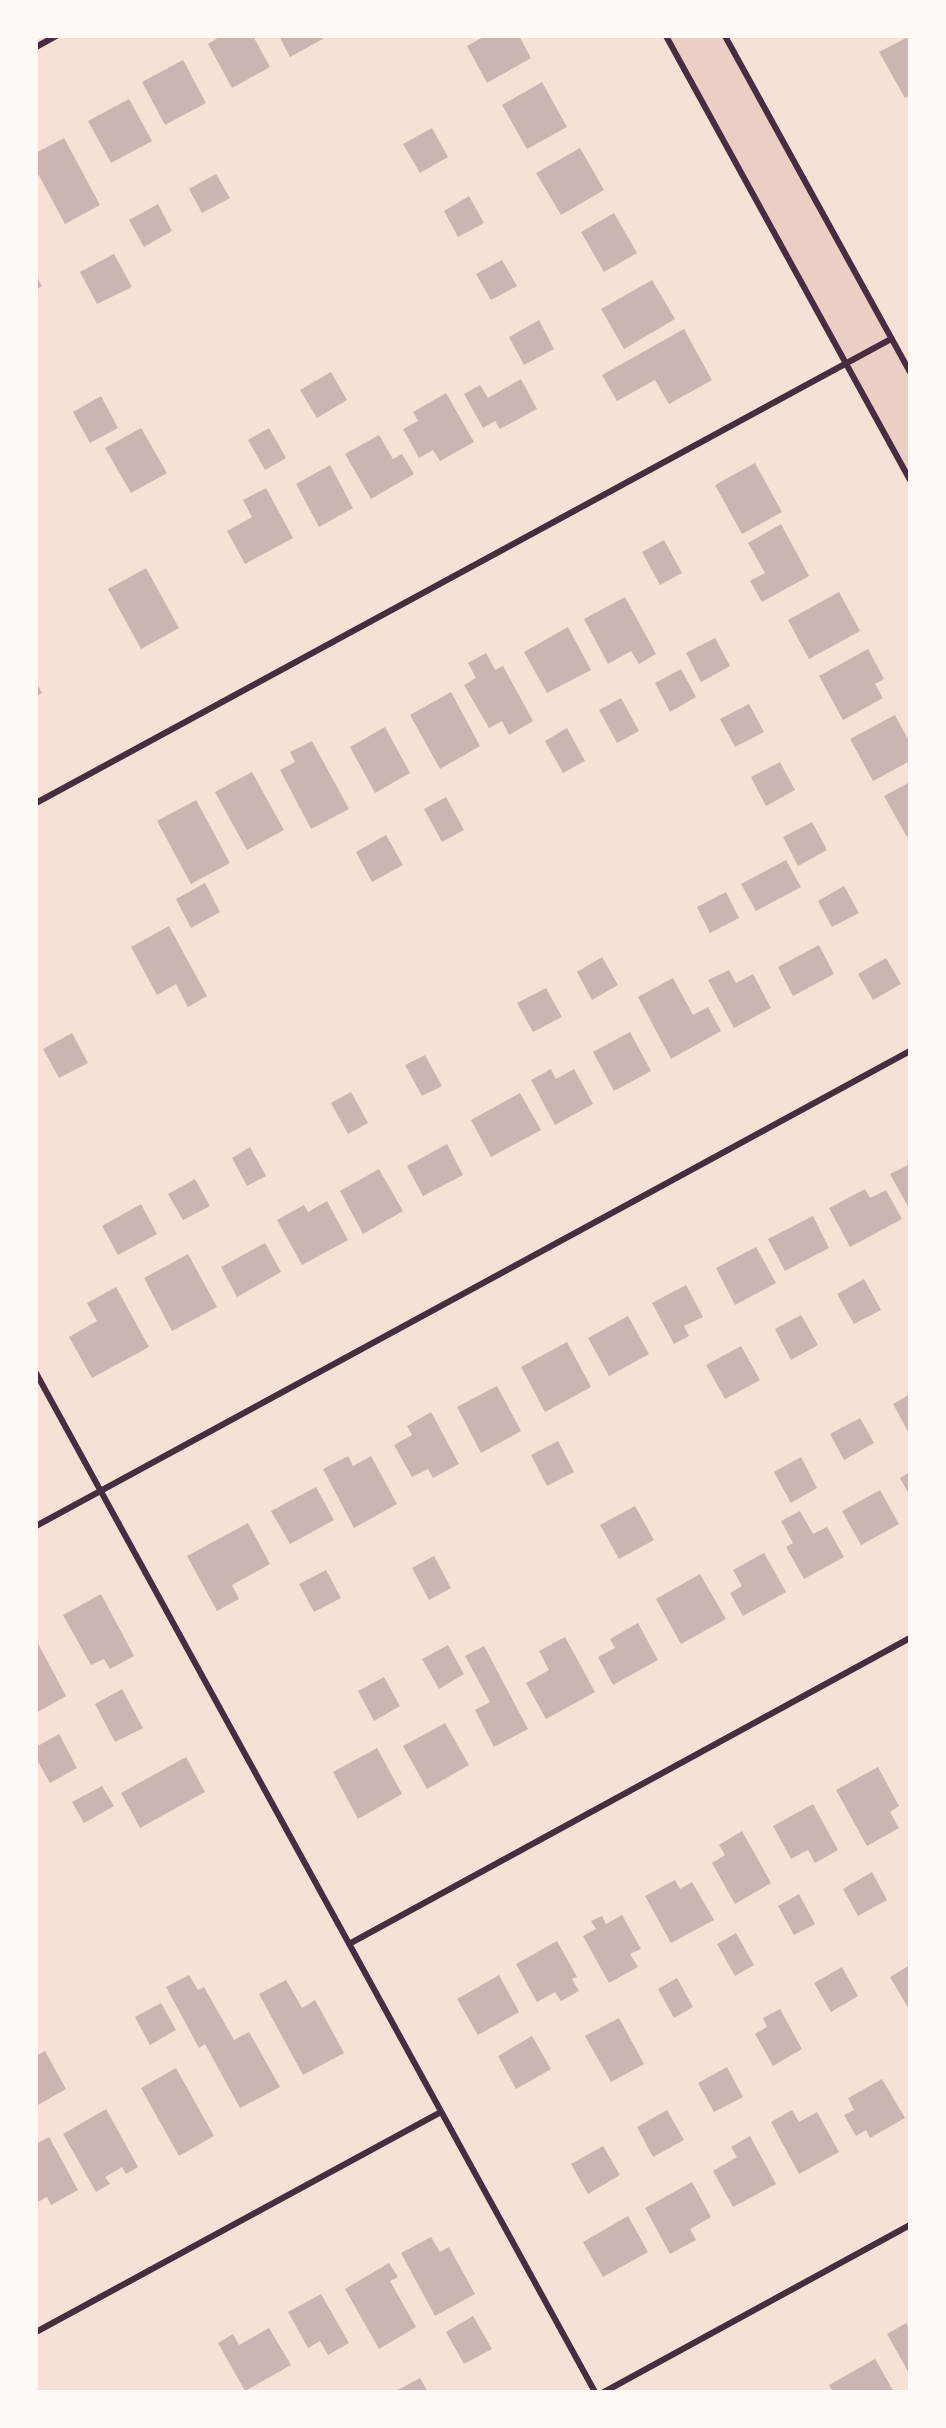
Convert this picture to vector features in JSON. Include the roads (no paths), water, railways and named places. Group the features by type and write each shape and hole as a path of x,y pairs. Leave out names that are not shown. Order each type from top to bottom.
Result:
{"street":[{"path":"36,47 56,36"},
{"path":"666,36 910,480"},
{"path":"725,36 910,372"},
{"path":"36,803 891,339"},
{"path":"36,1526 910,1051"},
{"path":"36,1373 595,2392"},
{"path":"349,1944 910,1638"},
{"path":"36,2331 441,2112"},
{"path":"604,2392 910,2225"}]}
